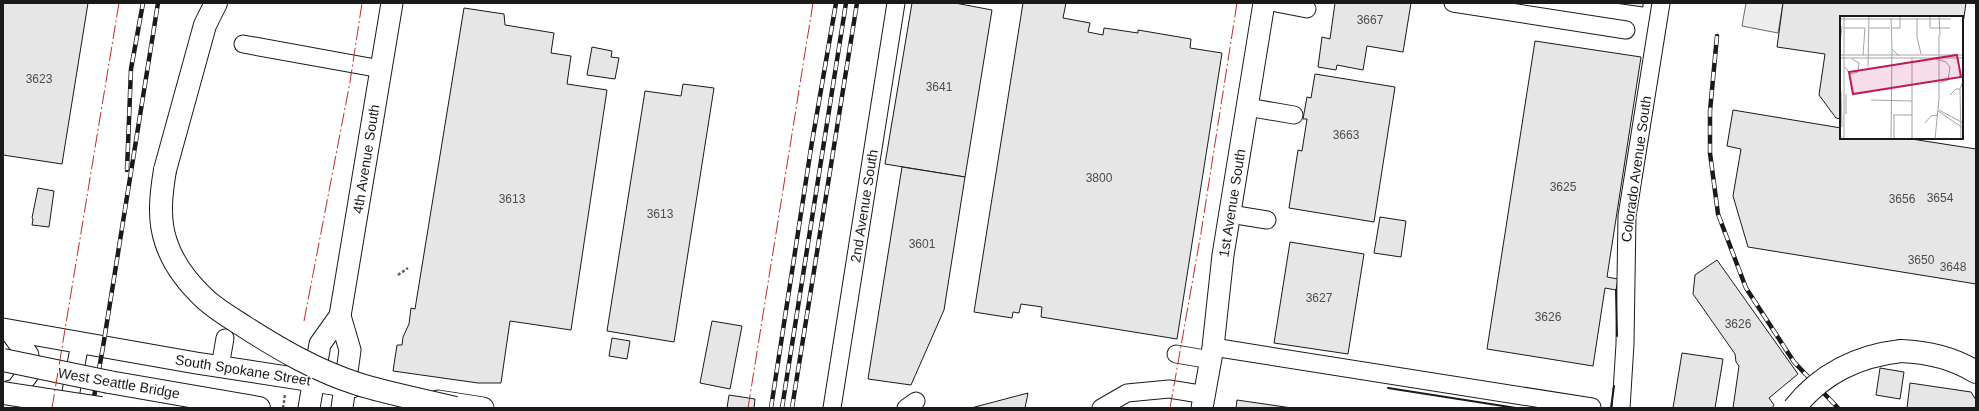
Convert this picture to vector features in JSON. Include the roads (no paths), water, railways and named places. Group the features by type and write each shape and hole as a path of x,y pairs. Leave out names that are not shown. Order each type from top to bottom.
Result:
{"highway":[{"path":"216,3 204,25 165,170 161,213 162,229 172,258 206,300 220,311 283,351 327,373 358,384 455,408"},
{"path":"1794,408 1817,384 1832,373 1854,362 1883,353 1913,352 1936,355 1953,360 1976,372"},
{"name":"West Seattle Bridge","path":"3,360 116,383 259,408"},
{"name":"West Seattle Bridge","path":"3,393 101,408"}],"main road":[{"name":"4th Avenue South","path":"342,408 350,350 340,316 392,3"},
{"name":"1st Avenue South","path":"1204,403 1212,353 1223,255 1264,3"},
{"name":"4th Avenue South","path":"309,408 320,344 340,316"},
{"name":"South Spokane Street","path":"6,330 220,367 483,408"},
{"path":"3,393 16,390 28,374 28,355 6,330"},
{"path":"3,397 69,408"}],"street":[{"name":"2nd Avenue South","path":"832,408 896,3"},
{"path":"1276,3 1307,9"},
{"path":"1453,3 1626,30"},
{"name":"Colorado Avenue South","path":"1621,408 1625,344 1627,216 1661,3"},
{"path":"242,44 281,58 380,75"},
{"path":"1247,107 1294,115"},
{"path":"1230,214 1267,220"},
{"path":"220,367 225,338"},
{"path":"69,408 80,343"},
{"path":"1176,354 1212,353 1592,407"},
{"path":"1101,408 1127,393 1169,389 1204,403"}],"railway":[{"path":"127,170 131,69 143,3"},
{"path":"92,408 158,3"},
{"path":"771,408 811,148 836,3"},
{"path":"782,408 846,3"},
{"path":"792,408 857,3"},
{"path":"1717,36 1710,111 1710,153 1718,214 1746,288 1794,362 1838,408"}]}
